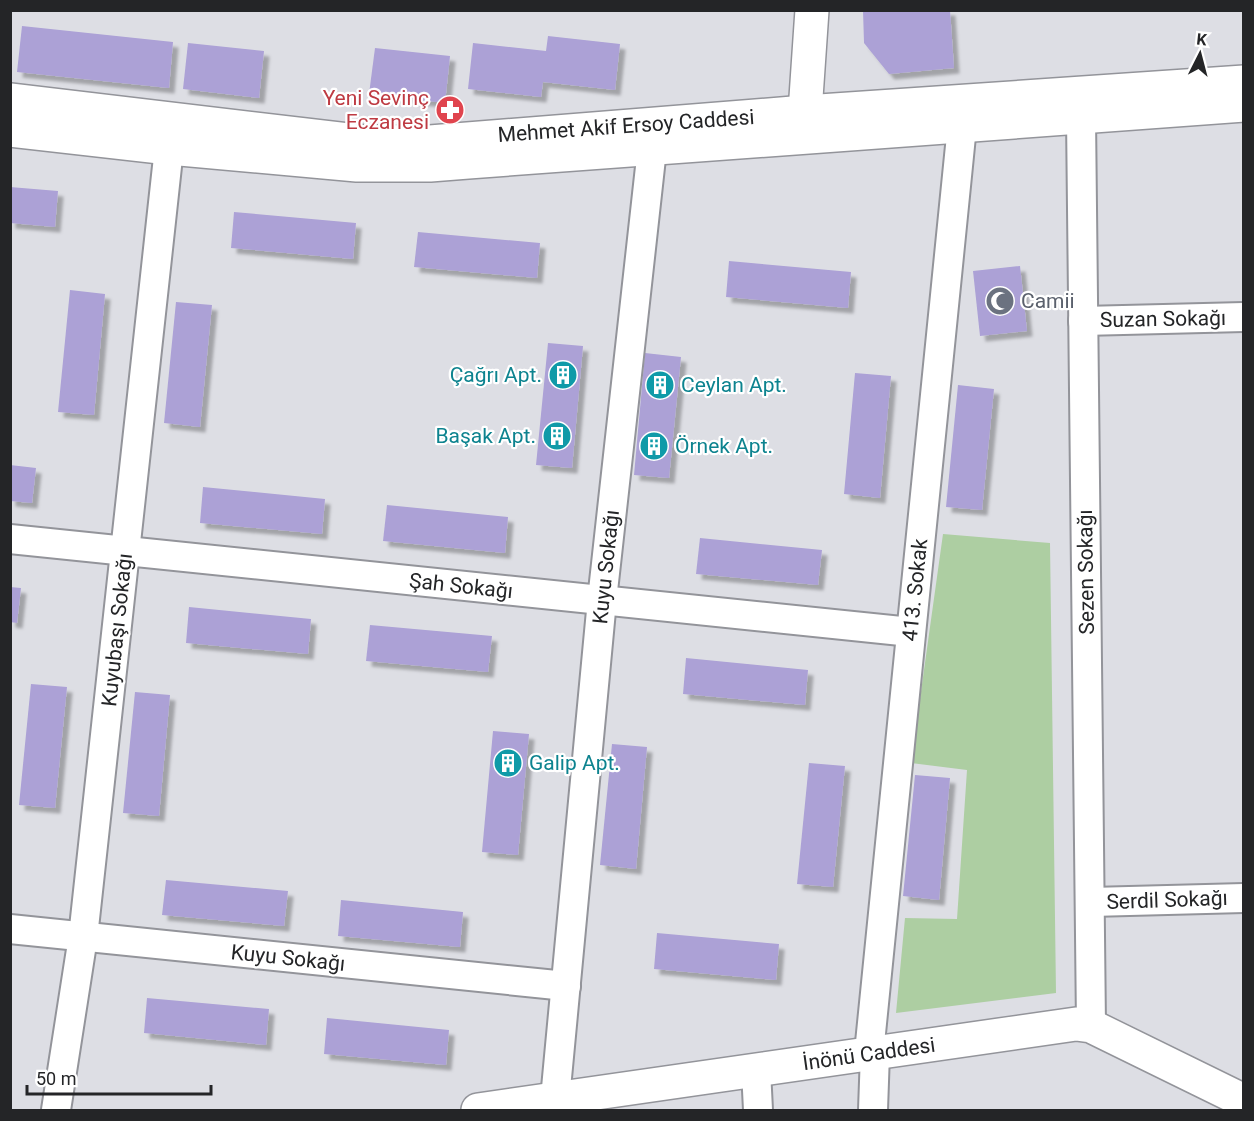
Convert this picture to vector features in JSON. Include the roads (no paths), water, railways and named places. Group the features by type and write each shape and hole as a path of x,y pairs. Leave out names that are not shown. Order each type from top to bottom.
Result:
{"main road":[{"path":"805,112 812,10"},
{"name":"Mehmet Akif Ersoy Caddesi","path":"10,100 365,142 430,142 805,112 1244,82"},
{"name":"Mehmet Akif Ersoy Caddesi","path":"10,130 169,148 387,166 652,149 1244,105"},
{"name":"İnönü Caddesi","path":"478,1110 555,1099 597,1102 756,1070 1076,1024 1091,1026 1244,1101"}],"street":[{"name":"Sezen Sokağı","path":"1081,117 1091,1026"},
{"name":"413. Sokak","path":"873,1110 872,1053 911,632 962,126"},
{"name":"Kuyubaşı Sokağı","path":"56,1110 82,937 169,148"},
{"name":"Kuyu Sokağı","path":"555,1099 602,600 652,149"},
{"name":"Suzan Sokağı","path":"1083,321 1244,317"},
{"name":"Şah Sokağı","path":"10,539 911,632"},
{"name":"Serdil Sokağı","path":"1091,902 1244,897"},
{"name":"Kuyu Sokağı","path":"10,930 566,986"},
{"path":"756,1070 758,1110"}],"place":[{"name":"Yeni Sevinç Eczanesi","path":"450,110"},
{"name":"Camii","path":"1000,301"},
{"name":"Çağrı Apt.","path":"563,375"},
{"name":"Ceylan Apt.","path":"660,385"},
{"name":"Başak Apt.","path":"557,436"},
{"name":"Örnek Apt.","path":"654,446"},
{"name":"Galip Apt.","path":"508,763"}]}
